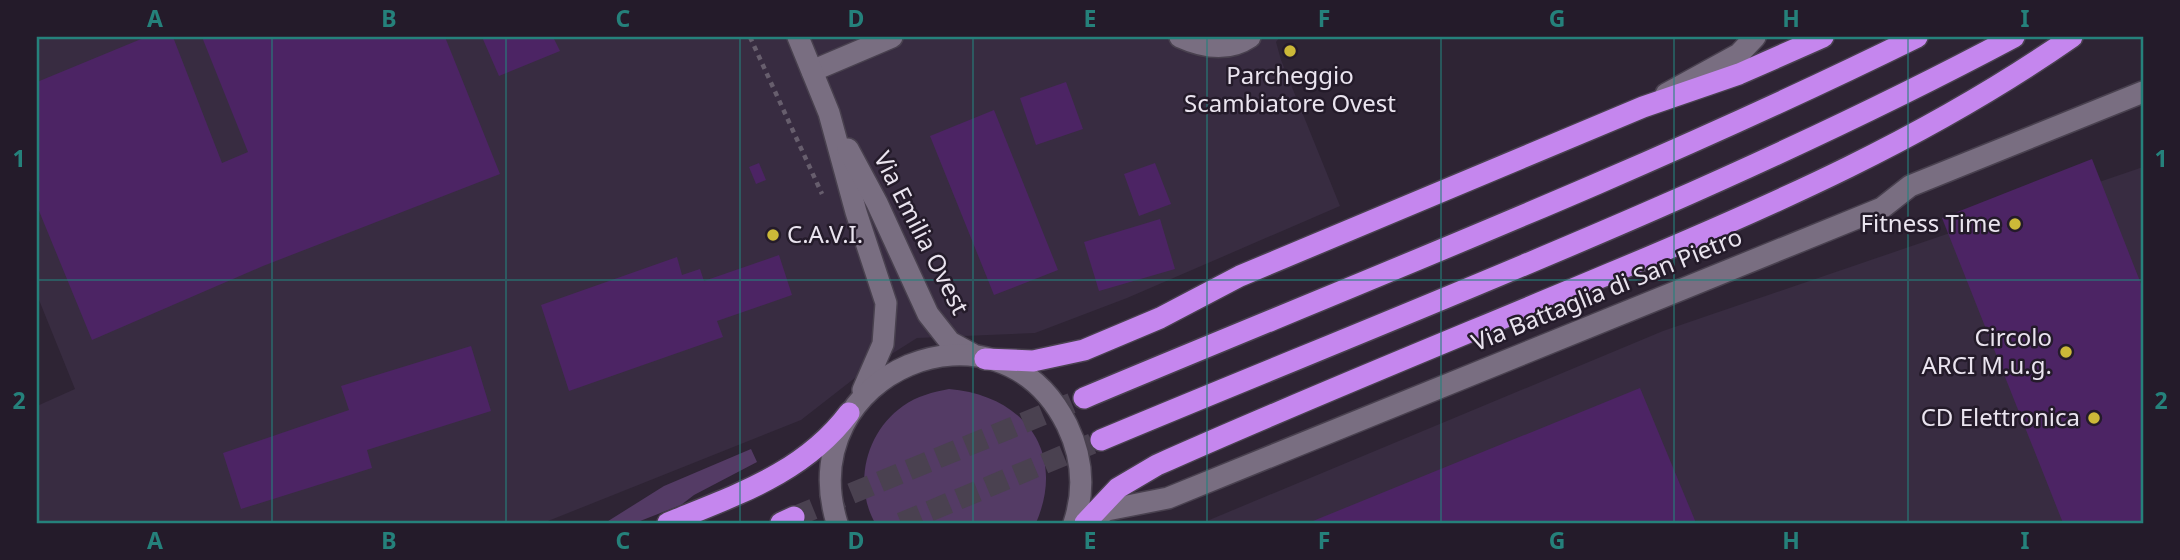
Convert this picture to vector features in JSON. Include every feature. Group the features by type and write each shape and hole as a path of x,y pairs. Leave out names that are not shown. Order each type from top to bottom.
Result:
{"highway":[{"path":"985,359 1033,361 1084,351 1160,318 1240,276 1629,112 1739,74 1823,37"},
{"path":"1084,398 1646,162 1816,86 1917,37"},
{"path":"1101,440 1716,180 1870,110 2014,37"},
{"path":"1085,523 1118,488 1157,465 1632,264 1850,167 1977,100 2072,37"},
{"path":"668,523 786,471 824,442 849,413"}],"street":[{"name":"Via Emilia Ovest","path":"798,37 829,113 877,203 928,314 950,342 1012,370 1038,386 1063,416 1078,453 1080,493 1074,523"},
{"path":"812,71 892,37"},
{"path":"1180,37 1199,45 1222,47 1250,37"},
{"path":"1629,112 1739,54 1755,37"},
{"name":"Via Battaglia di San Pietro","path":"1085,523 1107,510 1168,498 1882,208 1910,186 2143,92"},
{"name":"Via Emilia Ovest","path":"829,113 856,212 881,282 887,313 879,355 840,430 830,468 832,507 836,523"},
{"name":"Via Emilia Ovest","path":"849,413 874,384 908,364 946,355 985,359"}],"path":[{"path":"750,37 824,199"}],"shaded area":[{"path":"37,37 1280,37 1276,42 1281,60 1340,206 1127,298 1035,333 917,338 860,374 801,420 543,523 37,523 37,406 75,389 37,295"},
{"path":"2143,167 2143,523 1202,523 1663,331"},
{"path":"949,389 998,402 1017,415 1032,431 1042,451 1046,473 1044,497 1036,523 875,523 868,508 864,476 872,444 890,417 903,406 925,395"},
{"path":"751,449 757,462 694,495 681,505 635,523 605,523 664,486"}],"building":[{"path":"146,37 173,37 222,163 248,152 202,37 445,37 500,174 263,266 92,340 37,206 37,82"},
{"path":"482,37 553,37 560,51 499,76"},
{"path":"1066,82 1083,129 1036,145 1020,98"},
{"path":"994,110 1058,270 994,295 930,136"},
{"path":"2092,159 2143,289 2143,523 2063,523 1942,218"},
{"path":"759,163 766,180 756,184 749,167"},
{"path":"1155,163 1171,204 1139,216 1124,174"},
{"path":"1160,219 1175,269 1099,291 1084,242"},
{"path":"779,255 792,295 717,321 723,337 569,391 541,305 677,257 682,275 700,269 704,281"},
{"path":"471,346 491,411 367,450 372,468 241,509 223,453 349,410 341,386"},
{"path":"1640,388 1696,523 1308,523"}],"tunnel":[{"path":"794,517 1084,398"},
{"path":"901,523 1101,440"}],"place":[{"name":"Parcheggio Scambiatore Ovest","path":"1290,51"},
{"name":"Fitness Time","path":"2015,224"},
{"name":"C.A.V.I.","path":"773,235"},
{"name":"Circolo ARCI M.u.g.","path":"2066,352"},
{"name":"CD Elettronica","path":"2094,418"}]}
